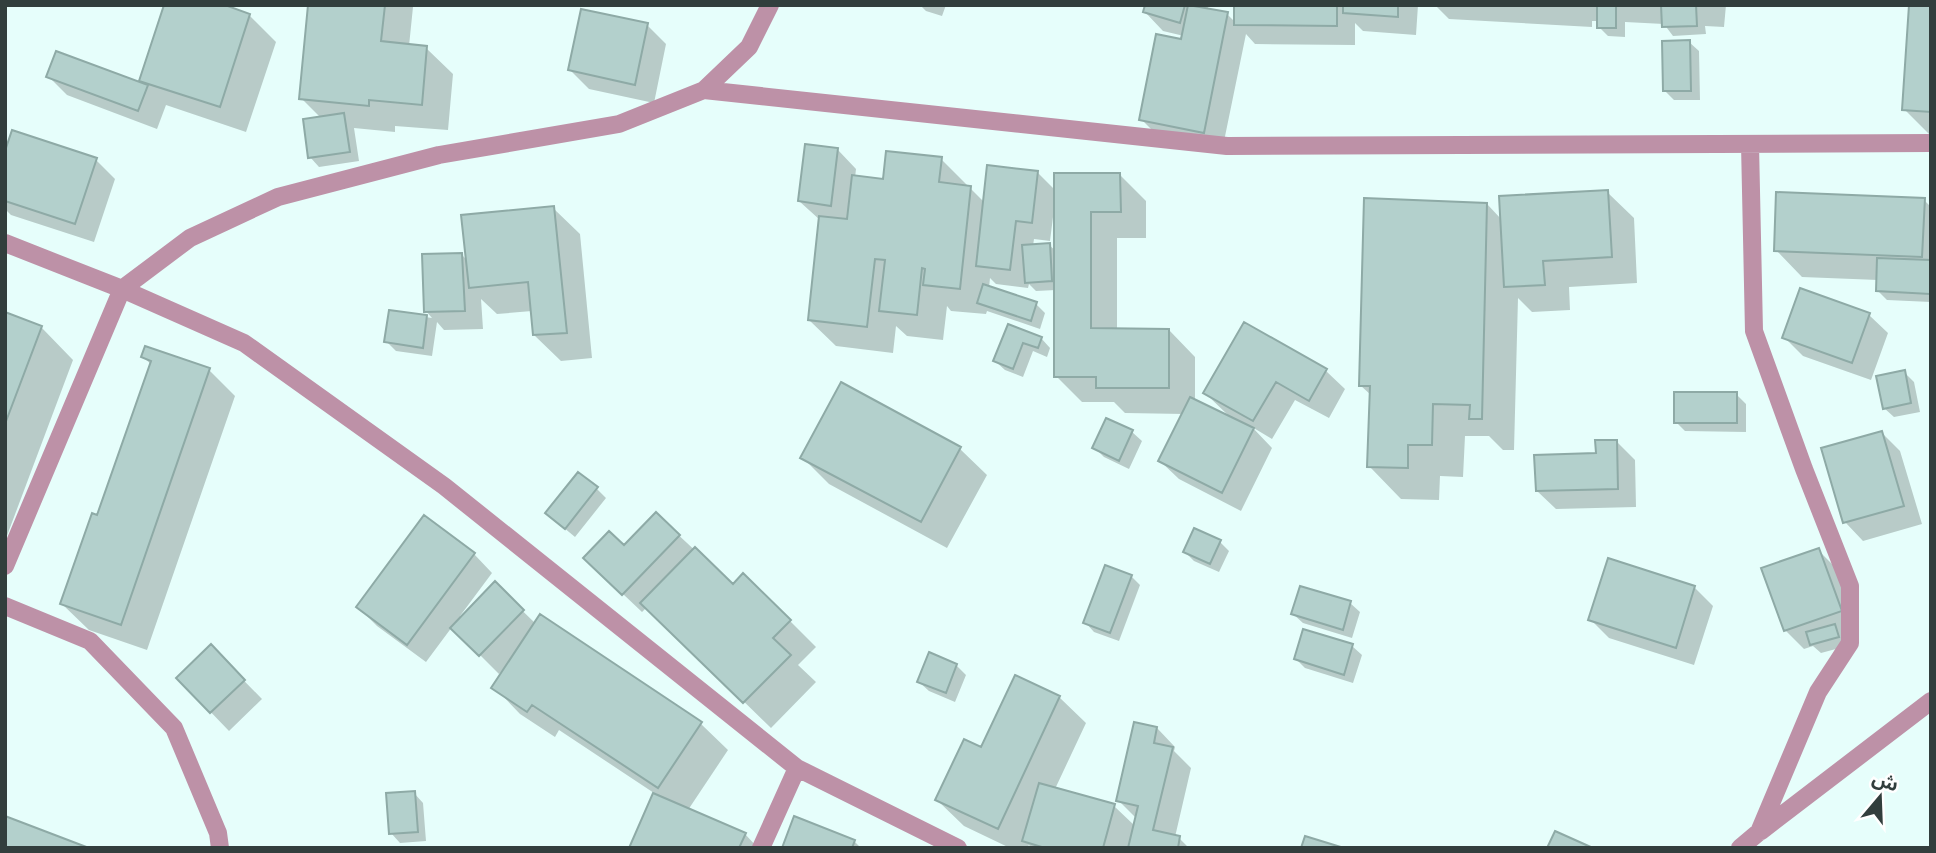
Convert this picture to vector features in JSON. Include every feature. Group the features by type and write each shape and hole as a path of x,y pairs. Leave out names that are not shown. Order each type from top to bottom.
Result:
{"street":[{"path":"5,566 122,289 190,238 278,197 439,155 619,124 704,90 749,47 769,5"},
{"path":"704,90 1227,146 1931,143"},
{"path":"1750,144 1755,331 1804,470 1850,586 1850,643 1818,692 1759,832"},
{"path":"5,243 122,289 244,344 444,486 797,768 958,848"},
{"path":"5,606 90,641 174,728 218,833 220,848"},
{"path":"1740,848 1931,702"},
{"path":"761,848 797,768"}],"building":[{"path":"164,5 225,5 250,14 220,107 139,81"},
{"path":"308,5 385,5 381,41 427,46 422,105 369,100 369,106 299,99"},
{"path":"1145,5 1185,5 1180,23 1143,12"},
{"path":"1188,5 1228,12 1204,133 1139,120 1156,34 1181,39"},
{"path":"1234,5 1337,5 1337,26 1234,25"},
{"path":"1343,5 1398,5 1398,17 1343,13"},
{"path":"1597,5 1616,5 1616,28 1597,28"},
{"path":"1661,5 1696,5 1697,26 1662,27"},
{"path":"1909,5 1931,5 1931,112 1902,110"},
{"path":"581,9 648,23 635,85 568,70"},
{"path":"1690,40 1691,91 1663,91 1662,41"},
{"path":"56,51 148,85 138,111 46,77"},
{"path":"344,113 350,152 308,158 303,119"},
{"path":"12,130 97,158 75,224 5,201 5,151"},
{"path":"805,144 838,148 831,206 798,201"},
{"path":"886,151 942,157 939,182 971,186 960,289 923,285 925,269 922,268 917,315 879,311 885,260 875,259 867,327 808,320 819,216 847,219 852,175 883,179"},
{"path":"987,165 1038,171 1032,223 1016,221 1010,270 976,266"},
{"path":"1054,173 1120,173 1121,212 1091,212 1091,328 1169,329 1169,388 1096,388 1096,377 1054,377"},
{"path":"1608,190 1612,257 1543,261 1545,285 1504,287 1499,196"},
{"path":"1776,192 1925,198 1922,257 1774,251"},
{"path":"1364,198 1487,203 1482,419 1469,419 1470,405 1433,404 1432,445 1408,445 1408,468 1367,467 1370,386 1359,386"},
{"path":"554,206 567,333 533,335 528,282 469,288 461,215"},
{"path":"1050,243 1052,281 1025,283 1022,245"},
{"path":"462,253 465,311 424,312 422,254"},
{"path":"1877,258 1931,260 1930,294 1876,291"},
{"path":"983,284 1037,302 1031,321 977,303"},
{"path":"1800,288 1870,313 1852,363 1782,338"},
{"path":"389,310 427,315 423,348 384,342"},
{"path":"5,312 42,326 5,424"},
{"path":"1244,322 1327,369 1309,401 1276,382 1253,421 1203,393"},
{"path":"1008,324 1042,337 1038,348 1023,343 1013,369 993,361"},
{"path":"145,346 210,368 121,625 60,604 92,513 97,515 151,361 141,357"},
{"path":"1905,370 1911,403 1883,409 1876,376"},
{"path":"841,382 961,447 921,522 800,458"},
{"path":"1674,392 1737,392 1737,423 1674,423"},
{"path":"1190,397 1254,428 1222,493 1158,461"},
{"path":"1106,418 1133,430 1119,461 1092,448"},
{"path":"1882,431 1904,506 1843,523 1821,448"},
{"path":"1595,440 1617,440 1618,489 1536,491 1534,455 1596,453"},
{"path":"578,472 598,487 565,529 545,513"},
{"path":"656,512 680,535 622,595 583,558 609,531 624,545"},
{"path":"424,515 475,553 407,645 356,607"},
{"path":"1194,528 1221,540 1210,564 1183,552"},
{"path":"695,547 733,584 743,573 791,620 773,638 791,655 743,703 640,603"},
{"path":"1819,548 1842,611 1784,631 1761,568"},
{"path":"1608,558 1695,586 1676,648 1588,620"},
{"path":"1105,565 1132,575 1110,633 1083,623"},
{"path":"495,581 524,610 479,656 450,628"},
{"path":"1300,586 1351,601 1343,630 1291,614"},
{"path":"540,614 702,722 658,788 532,705 527,712 491,688"},
{"path":"1835,624 1839,637 1810,645 1806,632"},
{"path":"1303,629 1353,644 1344,675 1294,659"},
{"path":"211,644 245,680 210,713 176,678"},
{"path":"929,652 957,664 946,693 917,682"},
{"path":"1015,675 1060,696 998,829 935,800 964,739 981,747"},
{"path":"1134,722 1157,727 1154,743 1173,747 1153,830 1180,836 1178,848 1128,848 1138,806 1116,801"},
{"path":"1039,783 1115,804 1103,848 1045,848 1022,841"},
{"path":"415,791 418,832 389,834 386,793"},
{"path":"653,793 746,833 739,848 629,848"},
{"path":"5,816 89,848 5,848"},
{"path":"794,816 855,840 852,848 782,848"},
{"path":"1555,831 1593,848 1547,848"},
{"path":"1305,836 1344,848 1301,848"}]}
